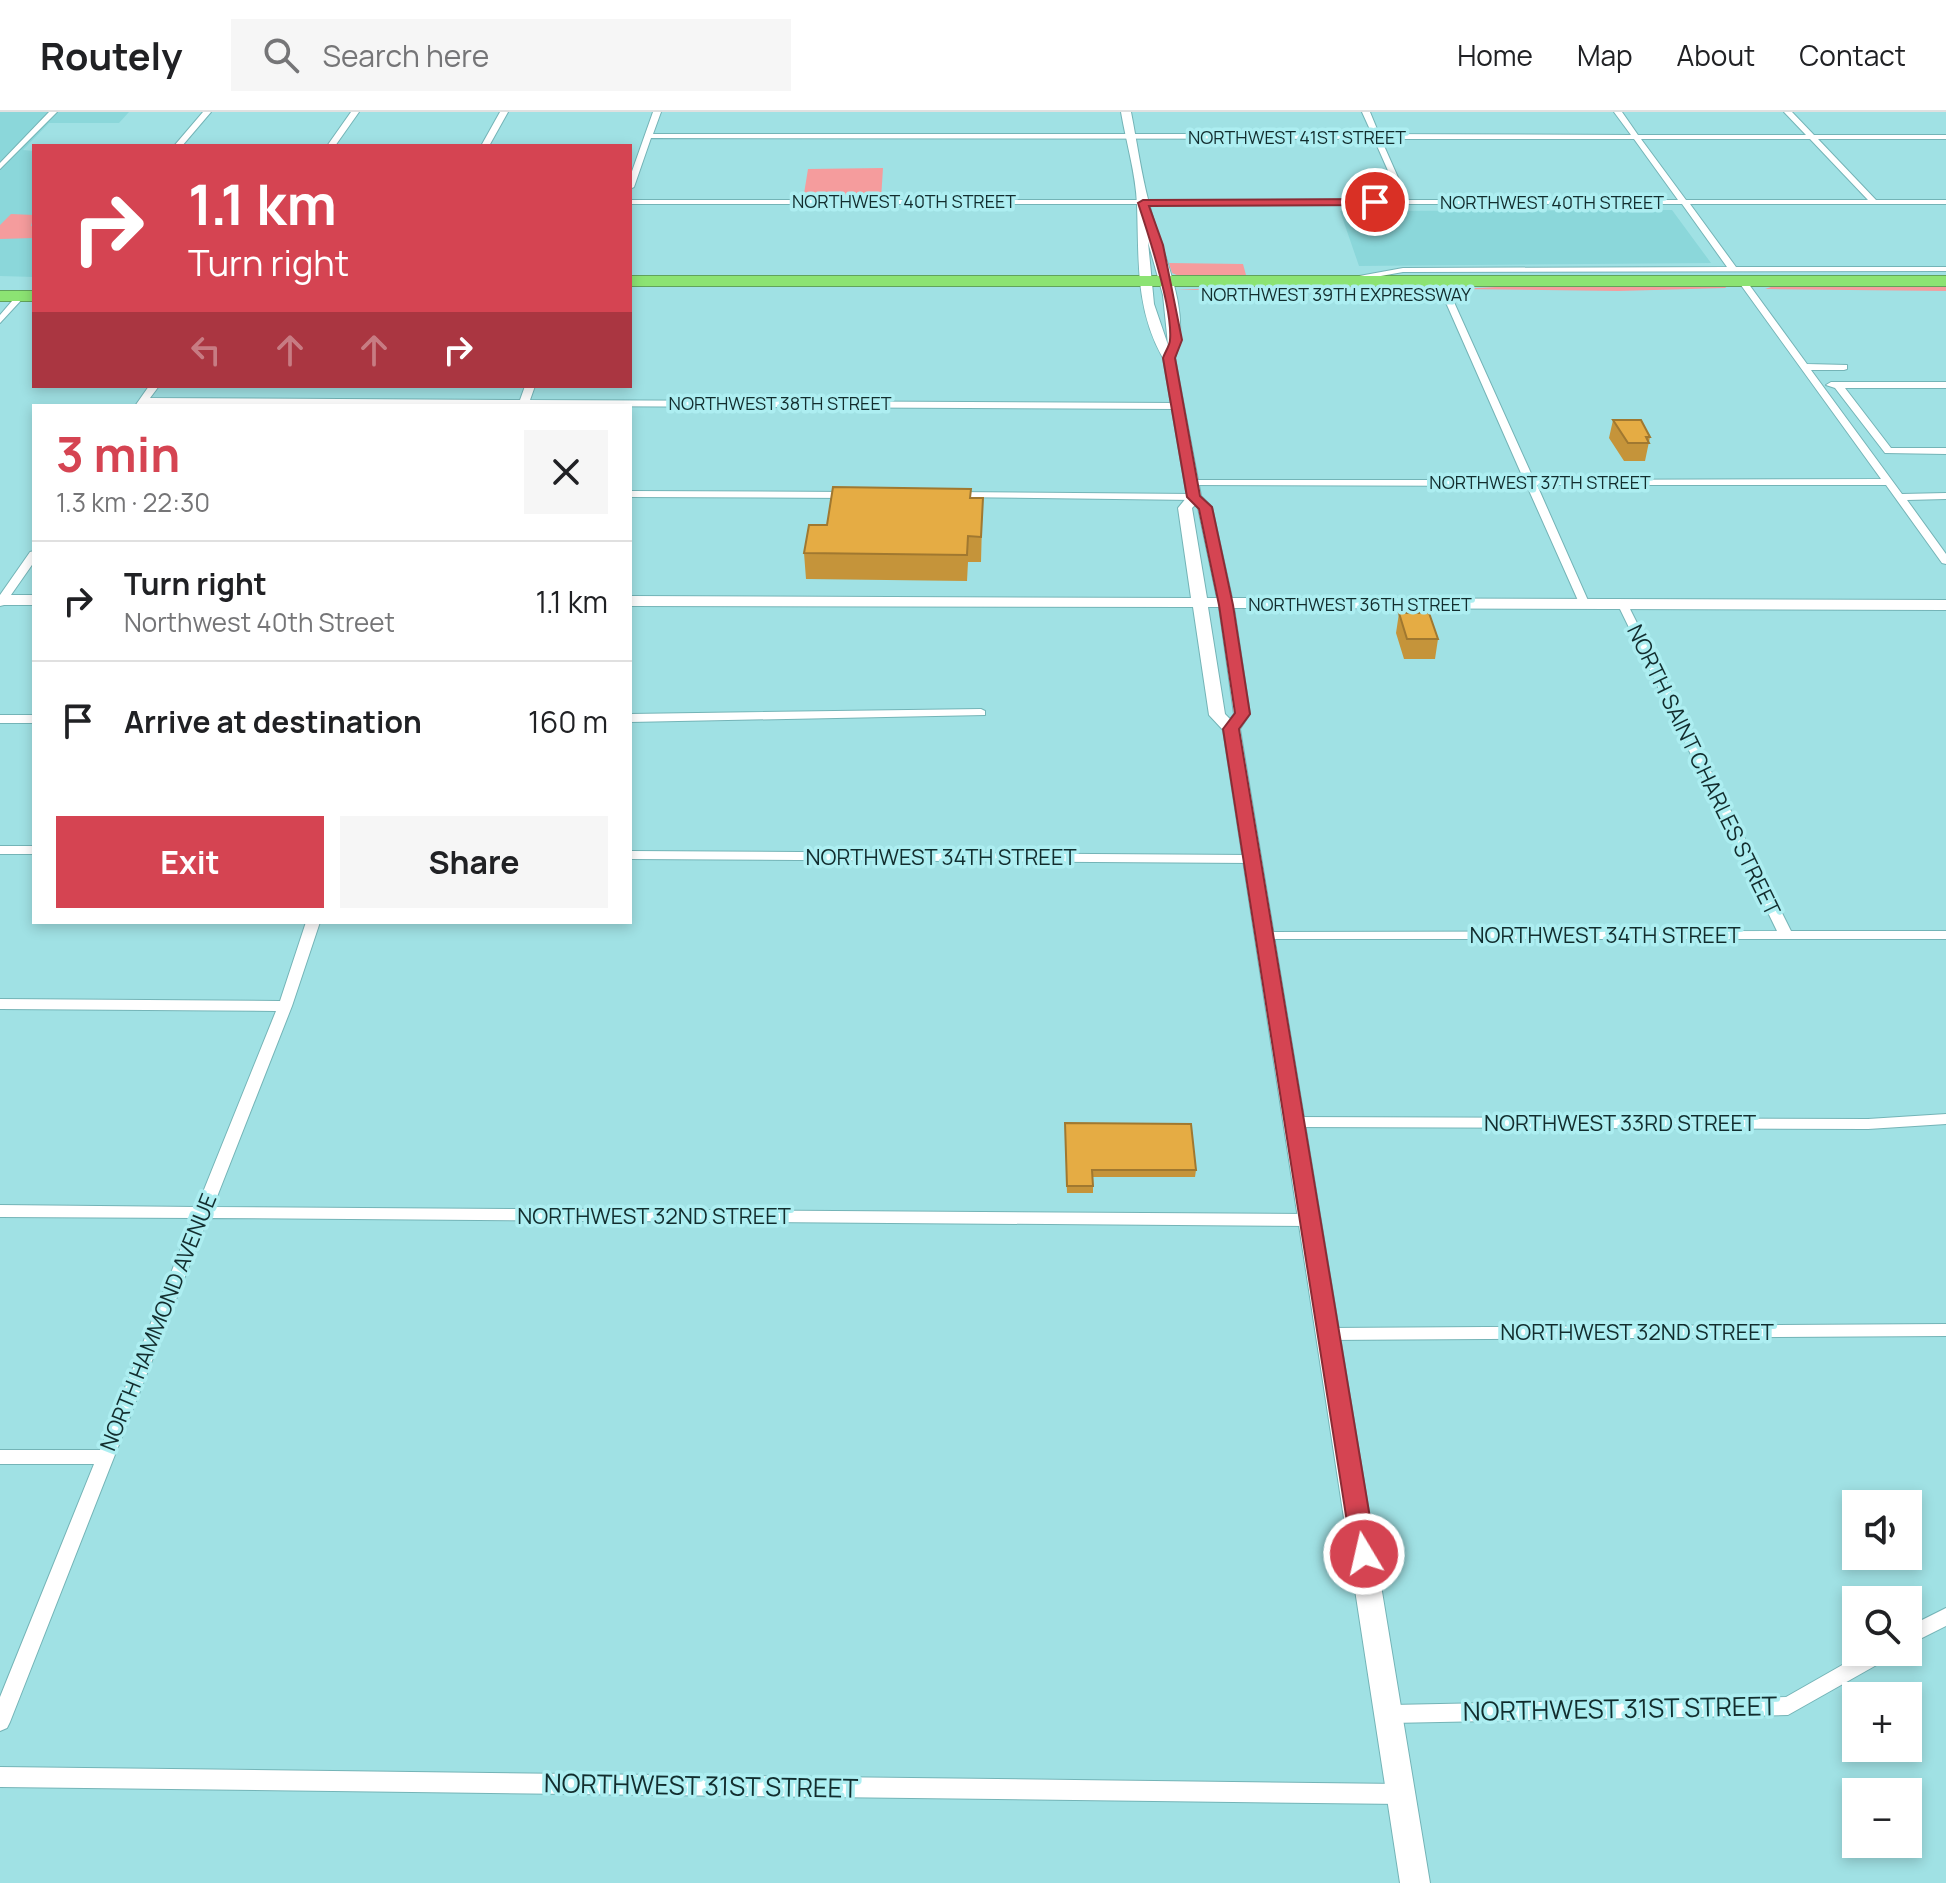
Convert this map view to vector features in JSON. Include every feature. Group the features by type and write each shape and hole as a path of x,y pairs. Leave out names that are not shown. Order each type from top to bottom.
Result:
{"highway":[{"path":"0,281 32,281"},
{"name":"NORTHWEST 39TH EXPRESSWAY","path":"632,281 1147,288 1442,288 1946,281"},
{"name":"NORTHWEST 39TH EXPRESSWAY","path":"1167,288 1336,281 1442,288"},
{"name":"NORTHWEST 39TH EXPRESSWAY","path":"1743,282 1946,295"},
{"name":"NORTHWEST 39TH EXPRESSWAY","path":"632,295 1147,288"},
{"path":"0,296 28,296"}],"main road":[{"path":"1126,112 1143,203 1167,288 1176,340 1169,358"},
{"path":"1143,203 1141,245 1156,340 1169,358 1193,490 1205,507 1226,605 1242,714 1231,729"},
{"path":"1193,490 1185,508 1198,605 1217,715 1231,729 1391,1714 1415,1883"},
{"path":"1,601 32,600"},
{"name":"NORTHWEST 36TH STREET","path":"632,601 1946,605"}],"street":[{"path":"0,167 53,112"},
{"path":"180,144 207,112"},
{"path":"332,144 355,112"},
{"path":"486,144 504,112"},
{"path":"632,181 657,112"},
{"path":"1366,112 1406,203"},
{"path":"1618,112 1946,561"},
{"path":"1788,112 1874,202"},
{"name":"NORTHWEST 41ST STREET","path":"648,136 1946,137"},
{"path":"17,149 32,149"},
{"name":"NORTHWEST 40TH STREET","path":"632,202 1946,202"},
{"name":"NORTHWEST 39TH EXPRESSWAY","path":"1336,281 1403,270 1743,282 1946,269"},
{"path":"1442,288 1585,605"},
{"path":"0,320 28,296"},
{"path":"1806,367 1844,367"},
{"path":"1819,385 1946,385"},
{"path":"1838,385 1888,451"},
{"name":"NORTHWEST 38TH STREET","path":"632,405 1178,406"},
{"path":"1865,451 1946,451"},
{"name":"NORTHWEST 37TH STREET","path":"944,495 1530,484 1888,482"},
{"path":"632,494 865,495"},
{"path":"1899,497 1946,496"},
{"path":"1,601 32,557"},
{"name":"NORTH SAINT CHARLES STREET","path":"1623,605 1786,935"},
{"path":"632,718 803,717 839,711 981,713"},
{"path":"0,719 32,719"},
{"path":"0,850 32,850"},
{"name":"NORTHWEST 34TH STREET","path":"632,855 1251,859"},
{"name":"NORTH HAMMOND AVENUE","path":"0,1722 285,1006 312,924"},
{"name":"NORTHWEST 34TH STREET","path":"1263,936 1946,935"},
{"path":"0,1004 285,1006"},
{"name":"NORTHWEST 33RD STREET","path":"1293,1122 1868,1124 1946,1119"},
{"name":"NORTHWEST 32ND STREET","path":"0,1211 1309,1220"},
{"name":"NORTHWEST 32ND STREET","path":"1327,1334 1946,1330"},
{"path":"0,1457 103,1457"},
{"path":"1922,1629 1946,1616"},
{"name":"NORTHWEST 31ST STREET","path":"1391,1714 1788,1706 1858,1666"},
{"name":"NORTHWEST 31ST STREET","path":"0,1777 1402,1794"}],"shaded area":[{"path":"0,112 129,112 119,123 49,123 23,150 32,151 32,277 0,276"},
{"path":"883,168 881,199 803,200 808,169"},
{"path":"1672,210 1711,263 1359,266 1340,211"},
{"path":"11,214 32,215 32,238 0,239 0,225"},
{"path":"1169,263 1243,264 1246,275 1179,276 1172,273"},
{"path":"1291,284 1421,284 1428,289 1177,290"},
{"path":"1557,284 1724,285 1726,288 1618,291 1456,289"},
{"path":"1946,284 1946,291 1765,289 1774,286"}],"building":[{"path":"1613,420 1641,420 1650,437 1646,437 1649,443 1628,443"},
{"path":"833,487 971,489 970,498 983,498 981,537 968,536 967,555 804,553 809,525 827,525"},
{"path":"1399,613 1429,613 1438,639 1407,639"},
{"path":"1065,1123 1191,1124 1196,1170 1092,1170 1093,1186 1067,1186"}],"route":[{"path":"1364,1554 1231,729 1242,714 1226,605 1205,507 1194,497 1169,358 1176,340 1169,295 1143,203 1375,202"}]}
